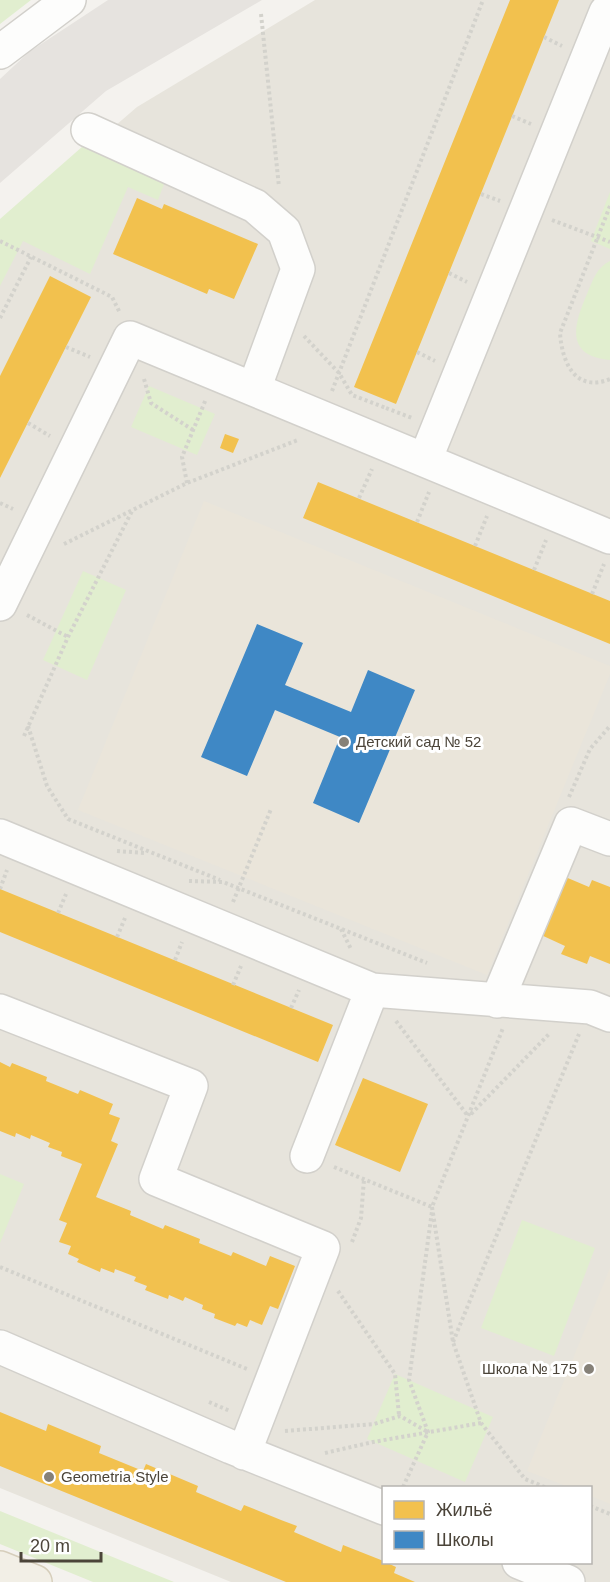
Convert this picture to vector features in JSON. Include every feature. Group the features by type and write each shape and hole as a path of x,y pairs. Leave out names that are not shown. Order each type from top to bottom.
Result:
{"main road":[{"path":"0,1568 35,1582"}],"street":[{"path":"0,52 69,0"},
{"path":"425,460 606,12 610,14"},
{"path":"88,130 255,206 284,231 298,269 254,389"},
{"path":"1,603 130,338 254,389 313,428 425,460 608,547"},
{"path":"505,1001 571,824 610,839"},
{"path":"0,836 372,990 592,1010"},
{"path":"308,1156 372,990"},
{"path":"0,1011 191,1086 156,1179 323,1248 244,1453"},
{"path":"0,1347 244,1453 382,1507"},
{"path":"522,1564 568,1582"}],"path":[{"path":"61,545 187,483 313,428 339,373 483,0"},
{"path":"261,14 284,231"},
{"path":"610,206 560,333 561,351 569,369 582,380 601,382 610,379"},
{"path":"526,209 610,242"},
{"path":"0,318 31,256"},
{"path":"282,312 339,373 351,395 386,408"},
{"path":"187,483 182,457 217,374"},
{"path":"24,735 68,637 133,511"},
{"path":"592,594 608,547"},
{"path":"1,603 68,637"},
{"path":"28,726 47,786 68,819 436,967"},
{"path":"567,803 590,749 610,726"},
{"path":"244,877 271,809"},
{"path":"179,880 223,882"},
{"path":"372,990 468,1116"},
{"path":"403,1486 428,1432 409,1380 432,1207 468,1116 505,1001"},
{"path":"468,1116 592,1010"},
{"path":"453,1342 592,1010"},
{"path":"308,1156 432,1207"},
{"path":"432,1207 453,1342 482,1423 525,1479 543,1486"},
{"path":"0,1267 272,1380"},
{"path":"334,1286 395,1374 399,1416"},
{"path":"198,1398 274,1429 291,1432 374,1424 399,1416 428,1432"},
{"path":"318,1454 482,1423"},
{"path":"534,1482 536,1486"},
{"path":"592,1506 609,1515"}],"shaded area":[{"path":"108,0 262,0 106,91 0,183 0,79 29,52"},
{"path":"315,0 610,0 610,1582 231,1582 0,1488 0,225 137,107"},
{"name":"Детский сад № 52","path":"204,501 610,666 610,674 487,975 78,810"},
{"name":"Школа № 175","path":"610,1268 610,1504 592,1496 592,1486 566,1486 527,1471"}],"green space":[{"path":"0,0 31,0 0,24"},
{"path":"91,139 167,176 158,200 128,187 90,274 23,241 0,286 0,219"},
{"path":"610,192 610,249 591,241"},
{"path":"610,261 610,360 585,352 576,337 576,327 593,279 601,267"},
{"path":"149,386 215,414 197,455 131,427"},
{"path":"83,571 126,590 87,680 43,660"},
{"path":"0,1174 24,1184 0,1243"},
{"path":"522,1220 595,1248 554,1356 481,1328"},
{"path":"395,1374 493,1417 465,1482 367,1439"},
{"path":"0,1511 174,1582 93,1582 0,1544"}],"building: Жильё":[{"path":"510,0 559,0 396,404 354,387"},
{"path":"137,198 162,209 164,204 258,244 234,299 209,289 207,294 113,254"},
{"path":"50,276 91,297 0,478 0,376"},
{"path":"225,434 239,439 233,453 220,448"},
{"path":"318,482 610,601 610,644 303,518"},
{"path":"563,876 589,887 592,880 610,887 610,964 590,956 587,964 561,954 565,946 539,934"},
{"path":"0,889 333,1025 318,1062 0,932"},
{"path":"0,1062 10,1067 12,1063 47,1077 46,1081 78,1094 80,1090 113,1104 109,1114 120,1118 111,1141 118,1144 96,1197 131,1211 130,1215 163,1229 165,1225 200,1239 199,1243 231,1256 233,1252 266,1266 270,1256 295,1266 278,1309 270,1306 262,1325 250,1320 247,1327 237,1323 235,1326 214,1318 215,1314 202,1309 203,1305 185,1297 183,1301 169,1295 168,1299 145,1290 147,1286 134,1281 136,1277 115,1269 114,1273 101,1268 100,1272 77,1262 79,1259 68,1254 71,1246 59,1242 67,1223 59,1220 82,1164 61,1156 62,1152 48,1147 50,1143 31,1135 30,1139 16,1133 15,1137 0,1131"},
{"path":"363,1078 428,1104 400,1172 335,1145"},
{"path":"0,1412 46,1431 48,1424 101,1446 99,1453 143,1471 146,1464 198,1486 196,1492 241,1511 244,1505 297,1526 294,1532 341,1552 343,1545 381,1560 382,1564 396,1567 394,1573 415,1582 286,1582 0,1466"}],"building: Школы":[{"path":"257,624 303,643 285,685 351,712 368,670 415,690 359,823 313,803 340,737 275,710 247,776 201,757"}],"place":[{"name":"Детский сад № 52","path":"344,742"},
{"name":"Школа № 175","path":"589,1369"},
{"name":"Geometria Style","path":"49,1477"}]}
